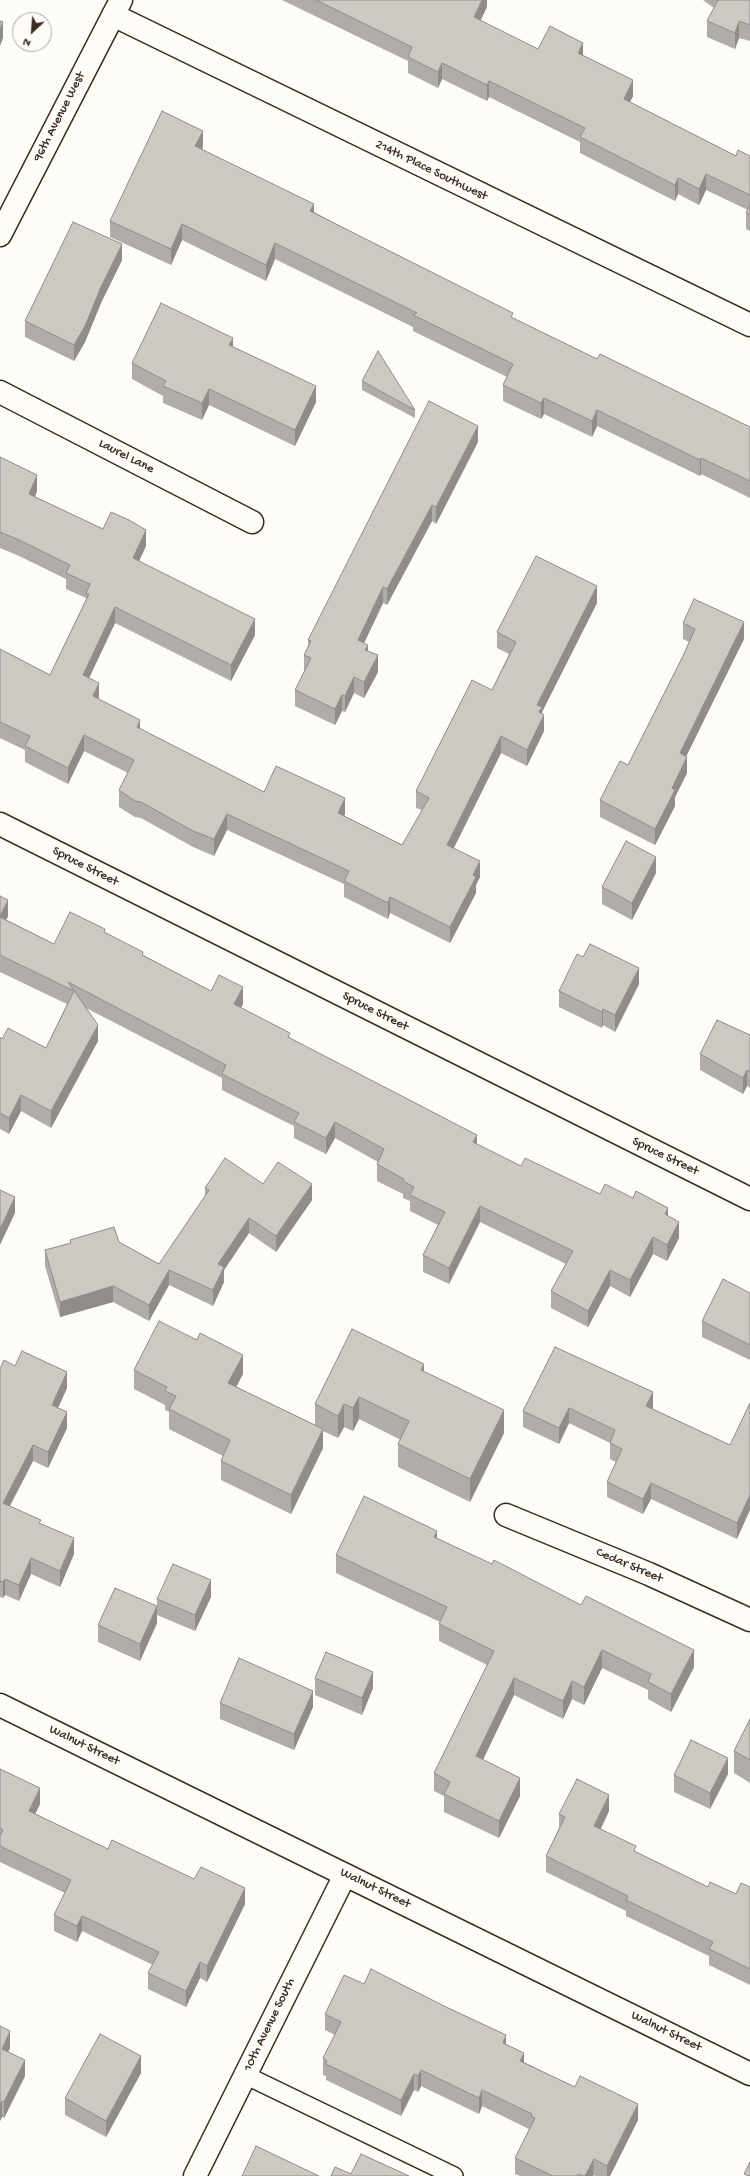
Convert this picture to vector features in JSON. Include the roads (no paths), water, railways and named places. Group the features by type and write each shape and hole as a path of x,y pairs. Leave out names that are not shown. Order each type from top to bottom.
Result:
{"street":[{"name":"96th Avenue West","path":"0,235 117,8"},
{"name":"214th Place Southwest","path":"117,8 750,325"},
{"name":"Laurel Lane","path":"0,392 252,522"},
{"name":"Spruce Street","path":"0,824 750,1200"},
{"name":"Cedar Street","path":"506,1515 649,1574 750,1620"},
{"name":"Walnut Street","path":"0,1705 750,2074"},
{"name":"10th Avenue South","path":"196,2176 345,1874"}],"lane":[{"path":"245,2075 454,2176"}]}
